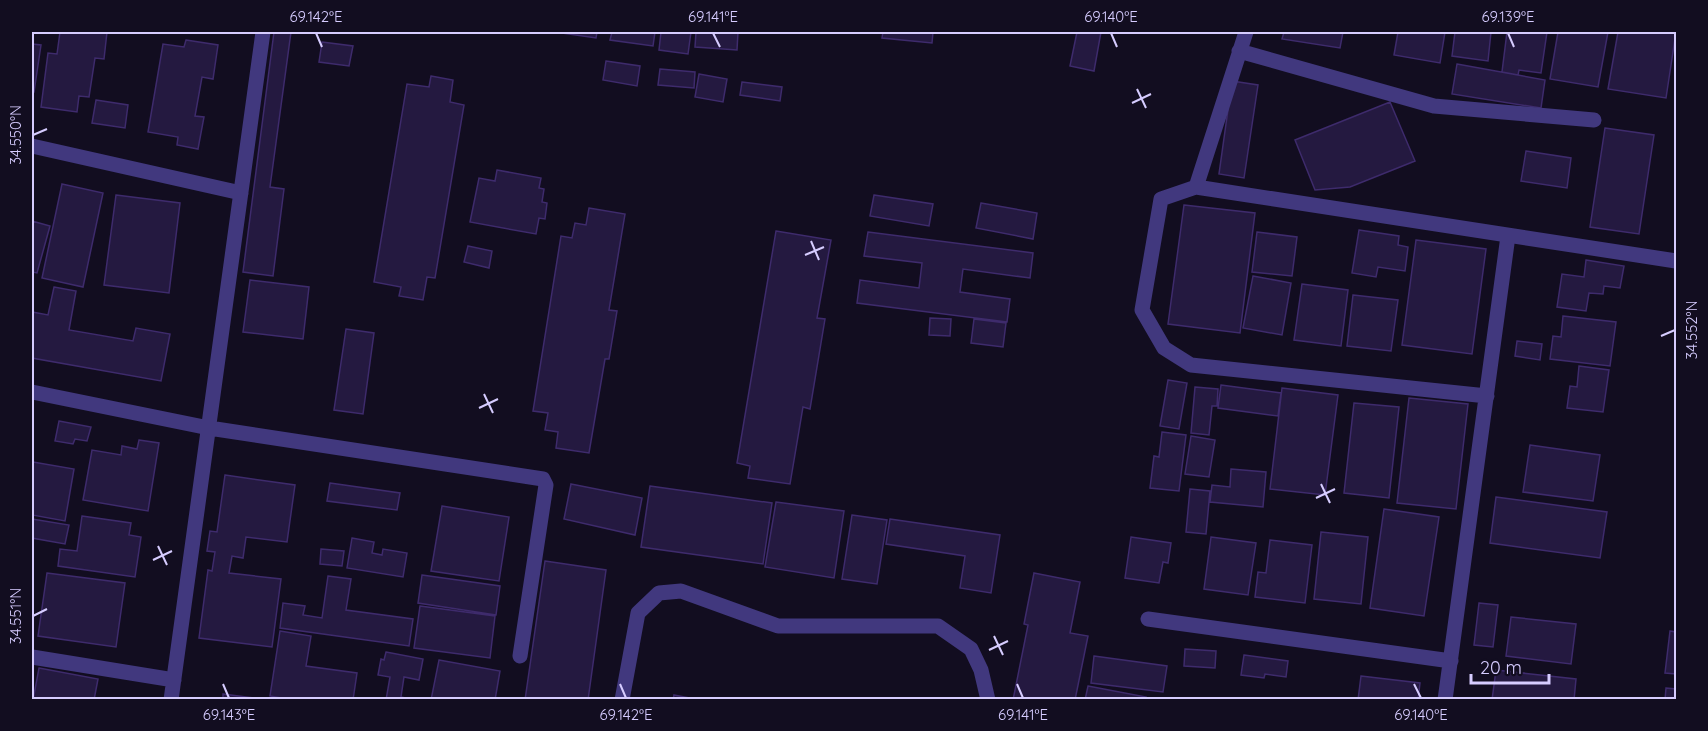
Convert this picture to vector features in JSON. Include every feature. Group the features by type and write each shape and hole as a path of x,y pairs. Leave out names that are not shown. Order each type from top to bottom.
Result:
{"street":[{"path":"171,699 263,32"},
{"path":"1196,187 1246,32"},
{"path":"1239,51 1434,106 1594,120"},
{"path":"32,146 241,193"},
{"path":"1486,396 1191,366 1164,348 1142,310 1161,199 1196,187 1677,261"},
{"path":"1445,699 1508,236"},
{"path":"32,392 209,428 543,479 546,485 520,656"},
{"path":"622,699 638,613 659,593 681,591 778,626 938,626 971,649 981,670 988,699"},
{"path":"1148,619 1451,661"},
{"path":"32,657 174,680"}],"building":[{"path":"60,32 107,32 104,59 95,58 89,97 79,96 77,112 41,107 48,53 57,54"},
{"path":"274,32 291,32 270,187 284,189 273,276 243,272"},
{"path":"555,32 597,32 596,38"},
{"path":"612,32 655,32 653,46 610,40"},
{"path":"661,32 691,32 688,54 659,50"},
{"path":"696,32 738,32 737,50 695,47"},
{"path":"883,32 933,32 932,43 882,38"},
{"path":"1077,32 1101,32 1094,71 1070,66"},
{"path":"1284,32 1343,32 1340,48 1282,39"},
{"path":"1398,32 1445,32 1440,63 1394,55"},
{"path":"1455,32 1491,32 1488,61 1452,56"},
{"path":"1507,32 1547,32 1541,73 1519,70 1518,75 1502,72"},
{"path":"1558,32 1608,32 1598,87 1550,79"},
{"path":"1618,32 1676,32 1666,98 1608,89"},
{"path":"186,40 218,45 213,79 202,77 195,116 204,117 198,149 177,145 178,137 148,132 163,44 184,47"},
{"path":"322,42 353,46 349,66 319,62"},
{"path":"32,44 41,45 34,92 32,92"},
{"path":"606,61 640,66 637,86 603,80"},
{"path":"1457,64 1545,80 1541,108 1452,94"},
{"path":"660,69 695,72 694,88 658,85"},
{"path":"699,74 727,79 723,102 695,97"},
{"path":"431,76 453,80 450,102 464,105 435,278 427,277 423,300 399,296 401,287 374,282 407,84 429,87"},
{"path":"1232,81 1258,85 1244,178 1219,174"},
{"path":"742,82 782,87 780,101 740,95"},
{"path":"96,100 128,105 125,128 92,123"},
{"path":"1390,102 1415,161 1350,187 1315,190 1295,140"},
{"path":"1605,128 1654,135 1639,234 1590,227"},
{"path":"1526,151 1571,158 1567,188 1521,181"},
{"path":"497,170 541,178 539,188 544,189 542,202 547,203 545,219 539,218 536,234 470,222 479,178 495,181"},
{"path":"62,184 103,193 83,287 42,278"},
{"path":"116,195 180,203 169,293 104,285"},
{"path":"874,195 933,204 929,226 870,216"},
{"path":"981,203 1037,213 1033,239 976,228"},
{"path":"1184,205 1255,213 1240,333 1168,324"},
{"path":"589,208 625,214 609,310 617,311 609,359 605,359 589,453 556,448 558,432 545,430 548,413 533,411 561,236 572,238 575,223 586,225"},
{"path":"32,221 50,226 37,273 32,272"},
{"path":"1359,230 1399,236 1398,245 1408,247 1405,271 1378,267 1376,277 1352,273"},
{"path":"776,231 831,240 817,318 825,319 810,409 803,407 790,484 748,478 750,466 737,463"},
{"path":"868,232 1033,253 1030,278 963,269 960,292 1010,299 1007,322 857,303 860,280 919,288 922,263 864,256"},
{"path":"1257,232 1297,237 1292,276 1252,272"},
{"path":"1416,240 1486,249 1472,354 1402,345"},
{"path":"468,246 492,251 489,268 464,262"},
{"path":"1586,260 1624,266 1620,288 1604,286 1603,294 1589,293 1586,311 1557,307 1562,274 1584,277"},
{"path":"1253,276 1291,283 1282,335 1243,328"},
{"path":"250,280 309,287 303,339 243,332"},
{"path":"1302,284 1348,290 1341,346 1294,340"},
{"path":"54,287 76,291 69,330 133,341 136,328 170,334 161,381 32,358 32,312 48,315"},
{"path":"1353,295 1398,300 1391,351 1347,346"},
{"path":"1563,316 1616,322 1610,366 1550,359 1553,336 1561,337"},
{"path":"930,318 951,319 950,336 929,335"},
{"path":"974,319 1006,323 1003,347 971,343"},
{"path":"346,329 374,333 363,414 334,410"},
{"path":"1517,341 1542,344 1540,360 1515,356"},
{"path":"1579,366 1609,370 1603,412 1567,408 1570,386 1577,387"},
{"path":"1168,380 1187,383 1179,429 1160,426"},
{"path":"1221,385 1281,393 1278,416 1218,408"},
{"path":"1195,387 1218,389 1217,406 1212,406 1209,435 1191,433"},
{"path":"1282,388 1338,395 1325,495 1270,489"},
{"path":"1409,398 1468,404 1456,509 1397,503"},
{"path":"1354,403 1399,407 1389,498 1344,493"},
{"path":"59,421 91,427 87,441 75,439 73,444 55,441"},
{"path":"1162,432 1186,435 1179,491 1150,488 1154,456 1159,457"},
{"path":"1191,436 1215,440 1209,477 1185,474"},
{"path":"139,440 159,443 148,511 83,500 92,450 121,455 122,446 137,449"},
{"path":"1530,445 1600,455 1593,501 1523,492"},
{"path":"33,462 74,469 65,521 32,515"},
{"path":"1231,469 1266,472 1263,507 1210,502 1212,485 1230,487"},
{"path":"225,475 295,485 287,542 246,537 243,558 232,556 229,573 281,579 272,647 199,638 208,570 212,571 215,552 207,551 210,531 217,532"},
{"path":"330,483 400,493 397,510 327,501"},
{"path":"571,484 642,498 635,535 564,519"},
{"path":"650,486 772,503 763,564 641,547"},
{"path":"1190,489 1210,491 1206,534 1186,532"},
{"path":"1496,497 1607,512 1600,558 1490,543"},
{"path":"776,502 844,511 834,578 765,567"},
{"path":"442,506 509,517 499,581 431,571"},
{"path":"1384,509 1439,517 1424,616 1370,608"},
{"path":"852,515 887,520 877,584 842,579"},
{"path":"82,516 131,523 129,535 141,537 135,577 58,566 60,549 77,551"},
{"path":"32,519 69,525 65,544 32,538"},
{"path":"890,519 1000,535 991,593 960,588 965,556 886,544"},
{"path":"1321,532 1368,537 1361,604 1314,599"},
{"path":"1131,537 1171,543 1168,563 1163,562 1159,583 1125,578"},
{"path":"1211,537 1256,543 1248,595 1204,589"},
{"path":"352,538 374,542 372,553 382,555 383,549 407,553 403,577 347,568"},
{"path":"1270,540 1312,545 1305,603 1255,597 1258,572 1266,573"},
{"path":"321,549 344,551 342,566 320,564"},
{"path":"545,561 606,570 588,700 525,700"},
{"path":"47,573 125,583 116,647 38,636"},
{"path":"1034,573 1080,582 1070,633 1088,636 1075,700 1013,700 1028,625 1024,624"},
{"path":"422,575 500,586 496,615 418,603"},
{"path":"328,576 351,579 346,610 413,619 409,646 280,628 283,603 305,606 303,615 322,618"},
{"path":"1479,603 1498,605 1493,647 1474,645"},
{"path":"420,606 495,616 490,658 414,648"},
{"path":"1511,617 1576,624 1571,664 1506,656"},
{"path":"280,631 311,636 306,666 357,673 353,700 292,700 270,696"},
{"path":"1670,631 1676,632 1676,674 1665,673"},
{"path":"1185,649 1216,651 1215,668 1184,666"},
{"path":"386,652 423,659 419,680 404,677 401,697 415,700 386,700 390,677 378,675 381,659 384,660"},
{"path":"1244,655 1288,661 1286,677 1265,674 1264,678 1241,675"},
{"path":"1094,656 1167,666 1163,692 1091,683"},
{"path":"439,660 500,671 495,700 431,700"},
{"path":"39,668 98,679 94,700 33,700"},
{"path":"1496,670 1576,679 1574,700 1492,700"},
{"path":"1361,676 1420,683 1418,700 1358,700"},
{"path":"1088,686 1146,697 1145,700 1085,700"},
{"path":"1666,688 1676,689 1676,700 1665,700"},
{"path":"223,694 269,700 223,700"},
{"path":"674,695 700,700 673,700"}]}
